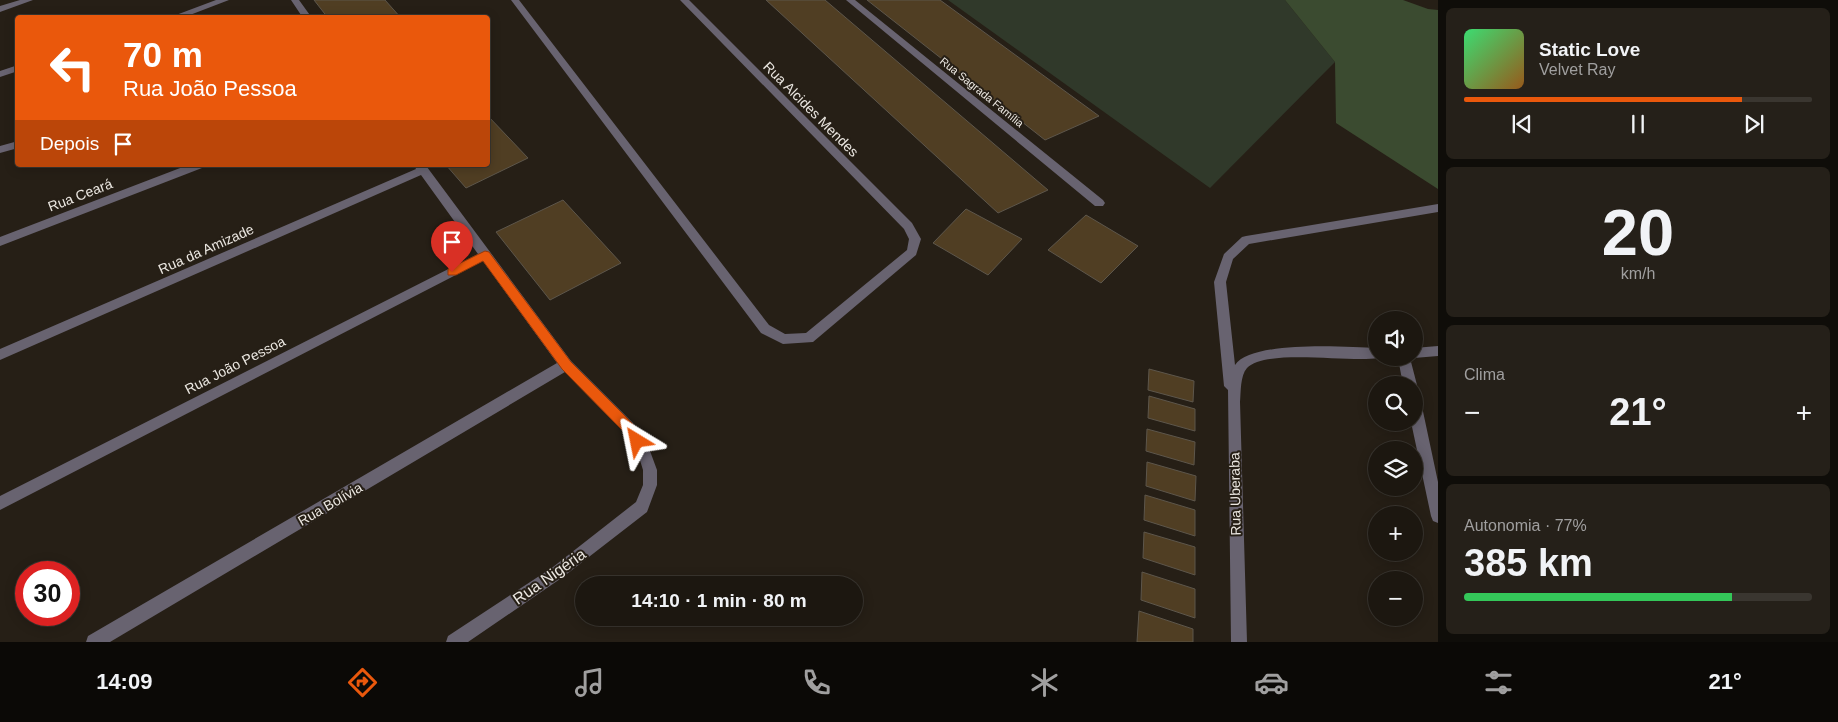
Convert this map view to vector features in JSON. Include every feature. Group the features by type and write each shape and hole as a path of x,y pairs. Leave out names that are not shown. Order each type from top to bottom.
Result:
{"street":[{"path":"0,9 29,0"},
{"path":"181,15 225,0"},
{"path":"295,0 306,15"},
{"name":"Rua Alcides Mendes","path":"515,0 765,329 783,339 809,338 912,252 915,239 901,219 684,0"},
{"name":"Rua Sagrada Família","path":"850,0 1099,203"},
{"path":"0,74 15,69"},
{"path":"0,150 15,145"},
{"name":"Rua Ceará","path":"0,242 193,167"},
{"path":"421,168 566,366"},
{"name":"Rua da Amizade","path":"0,355 421,168"},
{"path":"1233,402 1220,282 1228,257 1246,240 1438,208"},
{"name":"Rua João Pessoa","path":"0,503 485,255"},
{"path":"1423,353 1438,352"},
{"name":"Rua Uberaba","path":"1239,642 1233,402 1236,376 1245,362 1257,356 1301,353 1368,353"},
{"name":"Rua Nigéria","path":"454,642 558,572 642,507 650,485 650,470 645,455 628,427 566,366"},
{"name":"Rua Bolívia","path":"94,642 566,366"},
{"path":"1420,431 1438,516"}],"green space":[{"path":"948,0 1285,0 1335,62 1210,188"},
{"path":"1285,0 1403,0 1428,9 1438,10 1438,189 1336,123 1335,62"}],"building":[{"path":"314,0 385,0 398,15 326,15"},
{"path":"766,0 825,0 1048,190 998,213"},
{"path":"867,0 940,0 1099,116 1045,140"},
{"path":"490,118 528,158 466,188 448,167 490,167"},
{"path":"563,200 621,263 550,300 496,232"},
{"path":"966,209 1022,239 988,275 933,243"},
{"path":"1086,215 1138,246 1101,283 1048,250"},
{"path":"1149,369 1194,381 1193,402 1148,390"},
{"path":"1149,396 1195,409 1195,431 1148,418"},
{"path":"1147,429 1195,442 1194,465 1146,451"},
{"path":"1147,462 1196,476 1195,501 1146,486"},
{"path":"1145,495 1195,510 1195,536 1144,520"},
{"path":"1144,532 1195,547 1195,575 1143,558"},
{"path":"1142,572 1195,589 1195,618 1141,600"},
{"path":"1139,611 1193,629 1193,642 1137,642"}],"route":[{"path":"452,272 485,255 566,366 603,400 628,427 637,441"}]}
